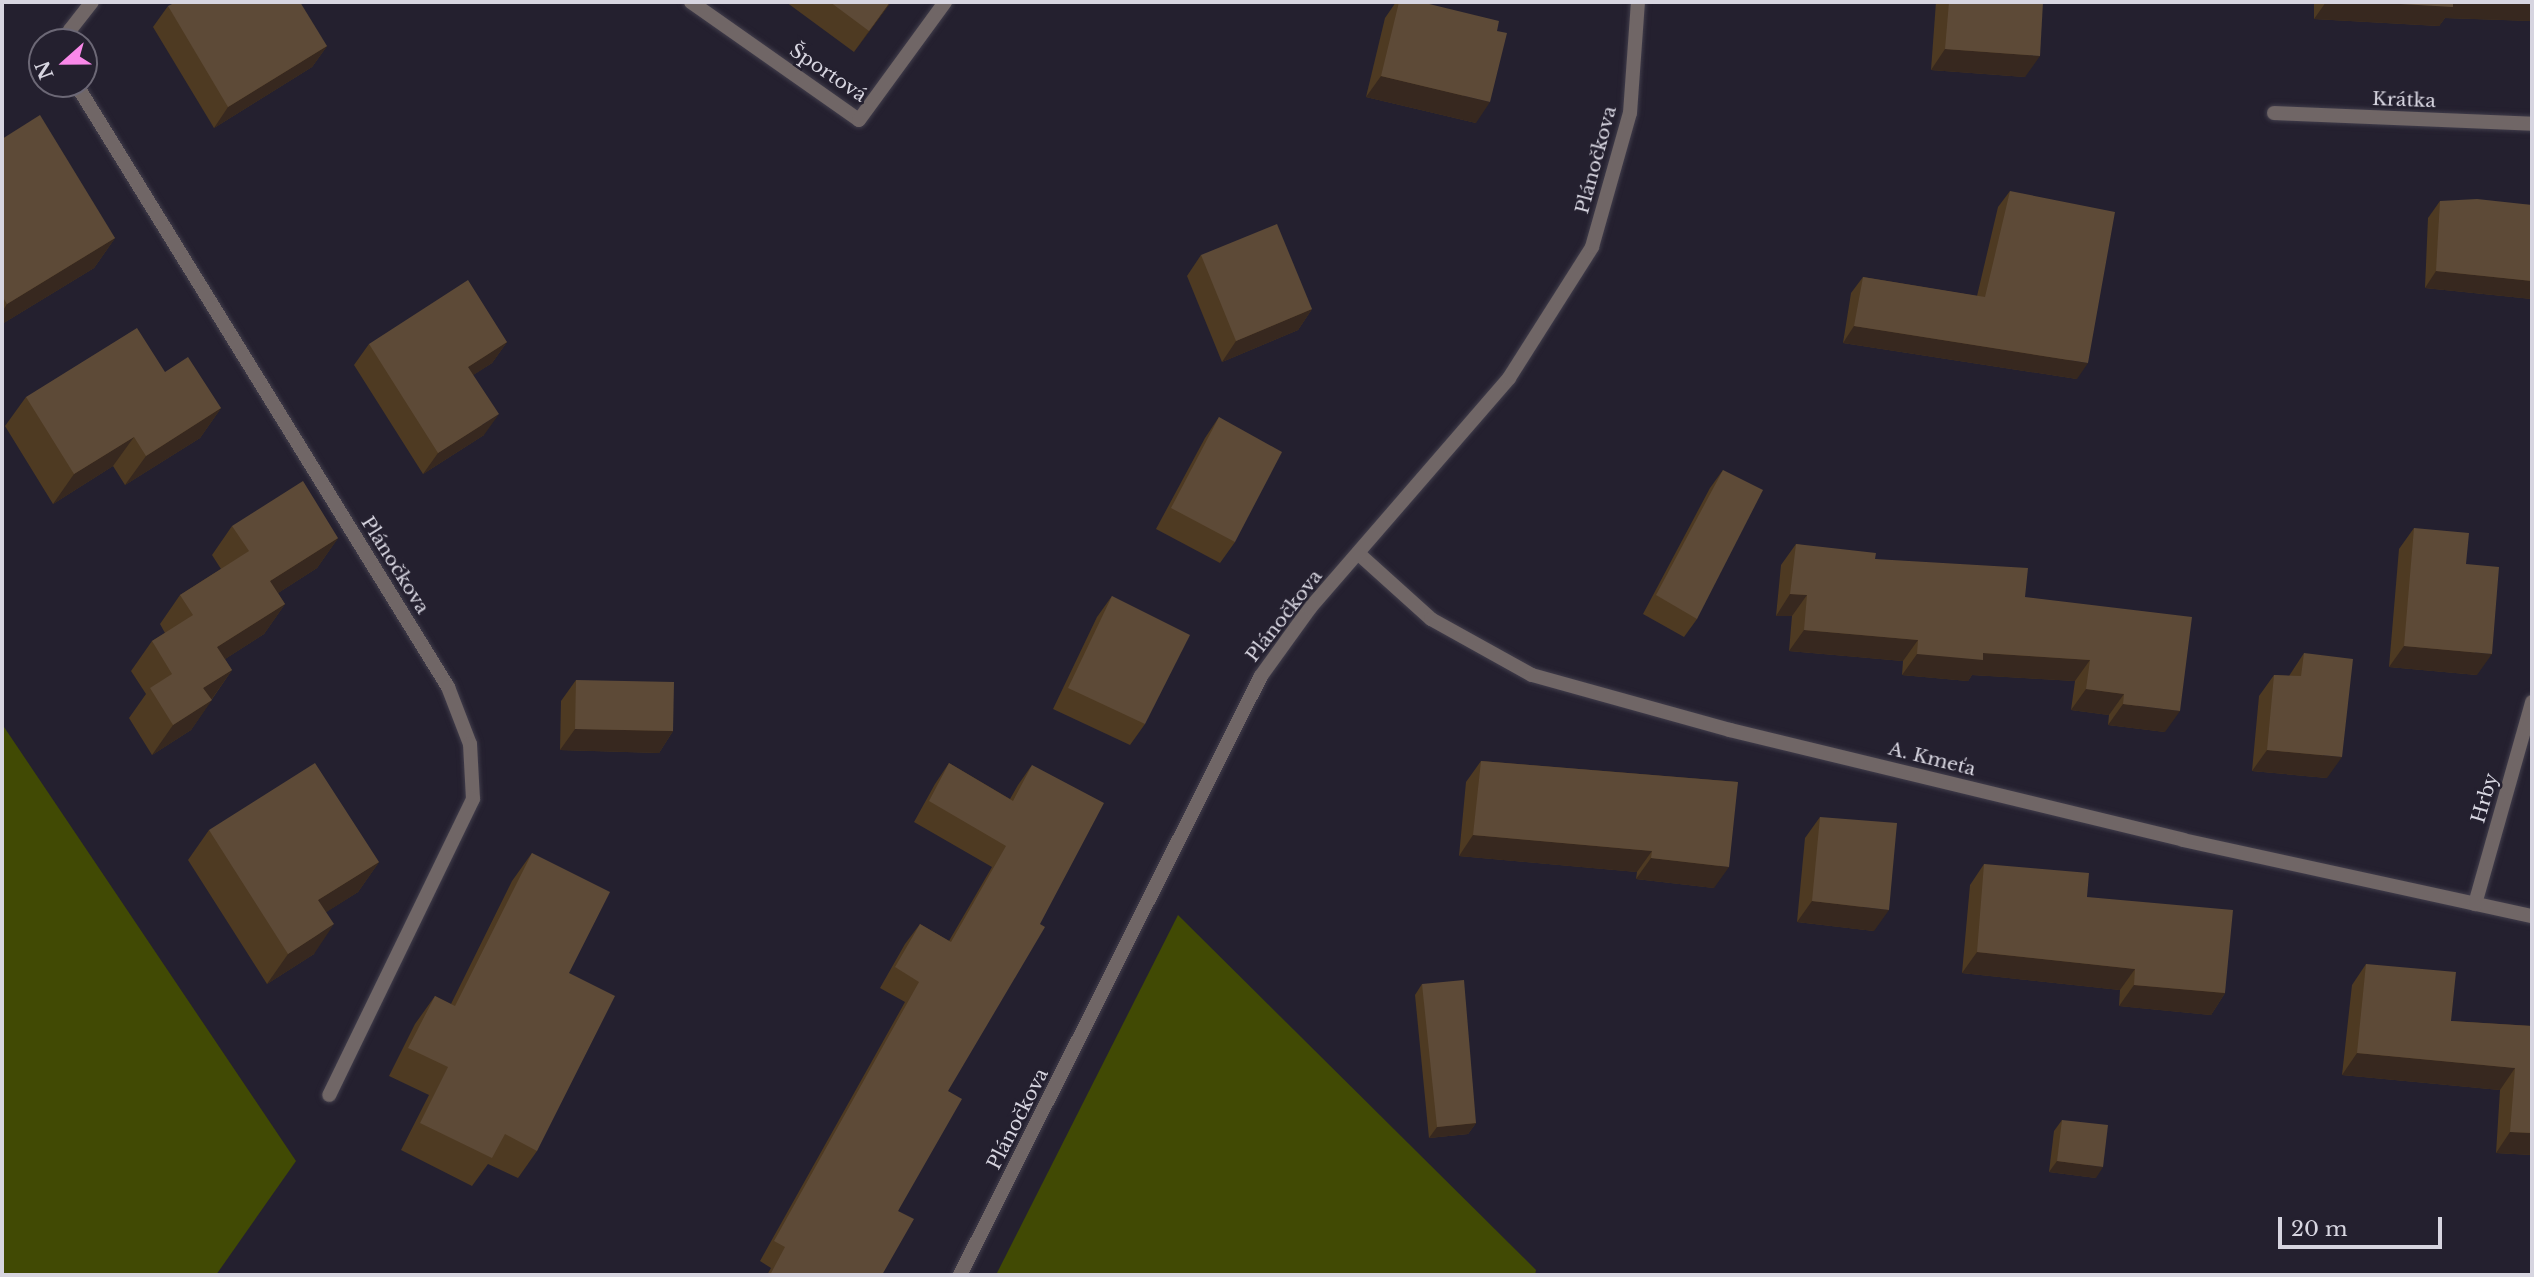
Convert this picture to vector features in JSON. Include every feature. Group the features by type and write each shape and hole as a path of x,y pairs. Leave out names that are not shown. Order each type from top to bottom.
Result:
{"street":[{"path":"72,28 92,2"},
{"name":"Športová","path":"691,2 859,120 945,2"},
{"name":"Plánočkova","path":"960,1275 1261,676 1310,608 1360,555 1509,378 1592,247 1630,113 1638,2"},
{"name":"Plánočkova","path":"85,98 448,687 470,744 473,799 330,1095"},
{"name":"Krátka","path":"2274,113 2532,124"},
{"name":"A. Kmeťa","path":"1360,555 1431,619 1532,675 1730,730 2183,840 2532,916"},
{"name":"Hrby","path":"2474,904 2532,702"}],"green space":[{"path":"2,724 296,1161 216,1275 2,1275"},
{"path":"1178,915 1536,1270 1535,1275 996,1275"}],"building":[{"path":"176,2 300,2 327,46 228,107 168,6"},
{"path":"830,2 890,2 869,31"},
{"path":"1399,2 1421,2 1499,21 1497,31 1507,33 1490,102 1381,76"},
{"path":"1949,2 2043,2 2040,56 1945,49"},
{"path":"2365,2 2453,2 2453,7"},
{"path":"40,115 115,238 7,304 2,296 2,139"},
{"path":"2010,191 2115,212 2088,363 1854,326 1863,277 1985,297"},
{"path":"2477,199 2532,205 2532,281 2436,271 2440,201"},
{"path":"1277,224 1312,309 1236,341 1201,255"},
{"path":"468,280 507,342 468,367 499,414 438,453 369,344"},
{"path":"137,328 165,372 188,357 221,408 146,456 134,437 74,474 26,397"},
{"path":"1219,417 1282,452 1235,542 1171,508"},
{"path":"1723,470 1763,490 1697,619 1656,595"},
{"path":"303,481 338,538 270,581 285,604 217,647 232,670 203,688 212,700 173,725 150,688 172,674 152,641 193,615 180,595 249,551 232,526"},
{"path":"2414,528 2469,533 2466,564 2499,567 2492,654 2404,646"},
{"path":"1796,544 1876,553 1875,559 2028,568 2025,597 2192,617 2180,711 2123,704 2124,694 2086,689 2090,660 1983,653 1983,660 1917,654 1918,640 1804,630 1807,595 1790,594"},
{"path":"1112,596 1190,635 1145,724 1068,688"},
{"path":"2304,653 2353,659 2342,757 2267,750 2274,675 2301,676"},
{"path":"576,680 674,682 673,731 575,729"},
{"path":"1481,761 1738,782 1729,867 1651,858 1652,851 1473,835"},
{"path":"315,763 379,862 318,900 334,924 288,954 209,830"},
{"path":"949,763 1013,801 1032,765 1104,803 1040,924 1045,927 948,1091 962,1099 898,1211 914,1219 882,1275 770,1275 785,1247 774,1241 919,982 895,967 920,924 951,942 1006,846 929,801"},
{"path":"1820,817 1897,823 1889,910 1812,901"},
{"path":"532,853 610,892 569,973 615,996 537,1151 505,1134 492,1158 420,1123 448,1067 408,1048 435,996 455,1006"},
{"path":"1984,864 2089,873 2087,897 2233,910 2225,993 2134,985 2135,969 1977,952"},
{"path":"2366,964 2456,972 2451,1021 2532,1026 2532,1133 2510,1132 2515,1068 2357,1053"},
{"path":"1464,980 1476,1123 1437,1127 1422,984"},
{"path":"2062,1120 2108,1125 2103,1167 2057,1161"}]}
